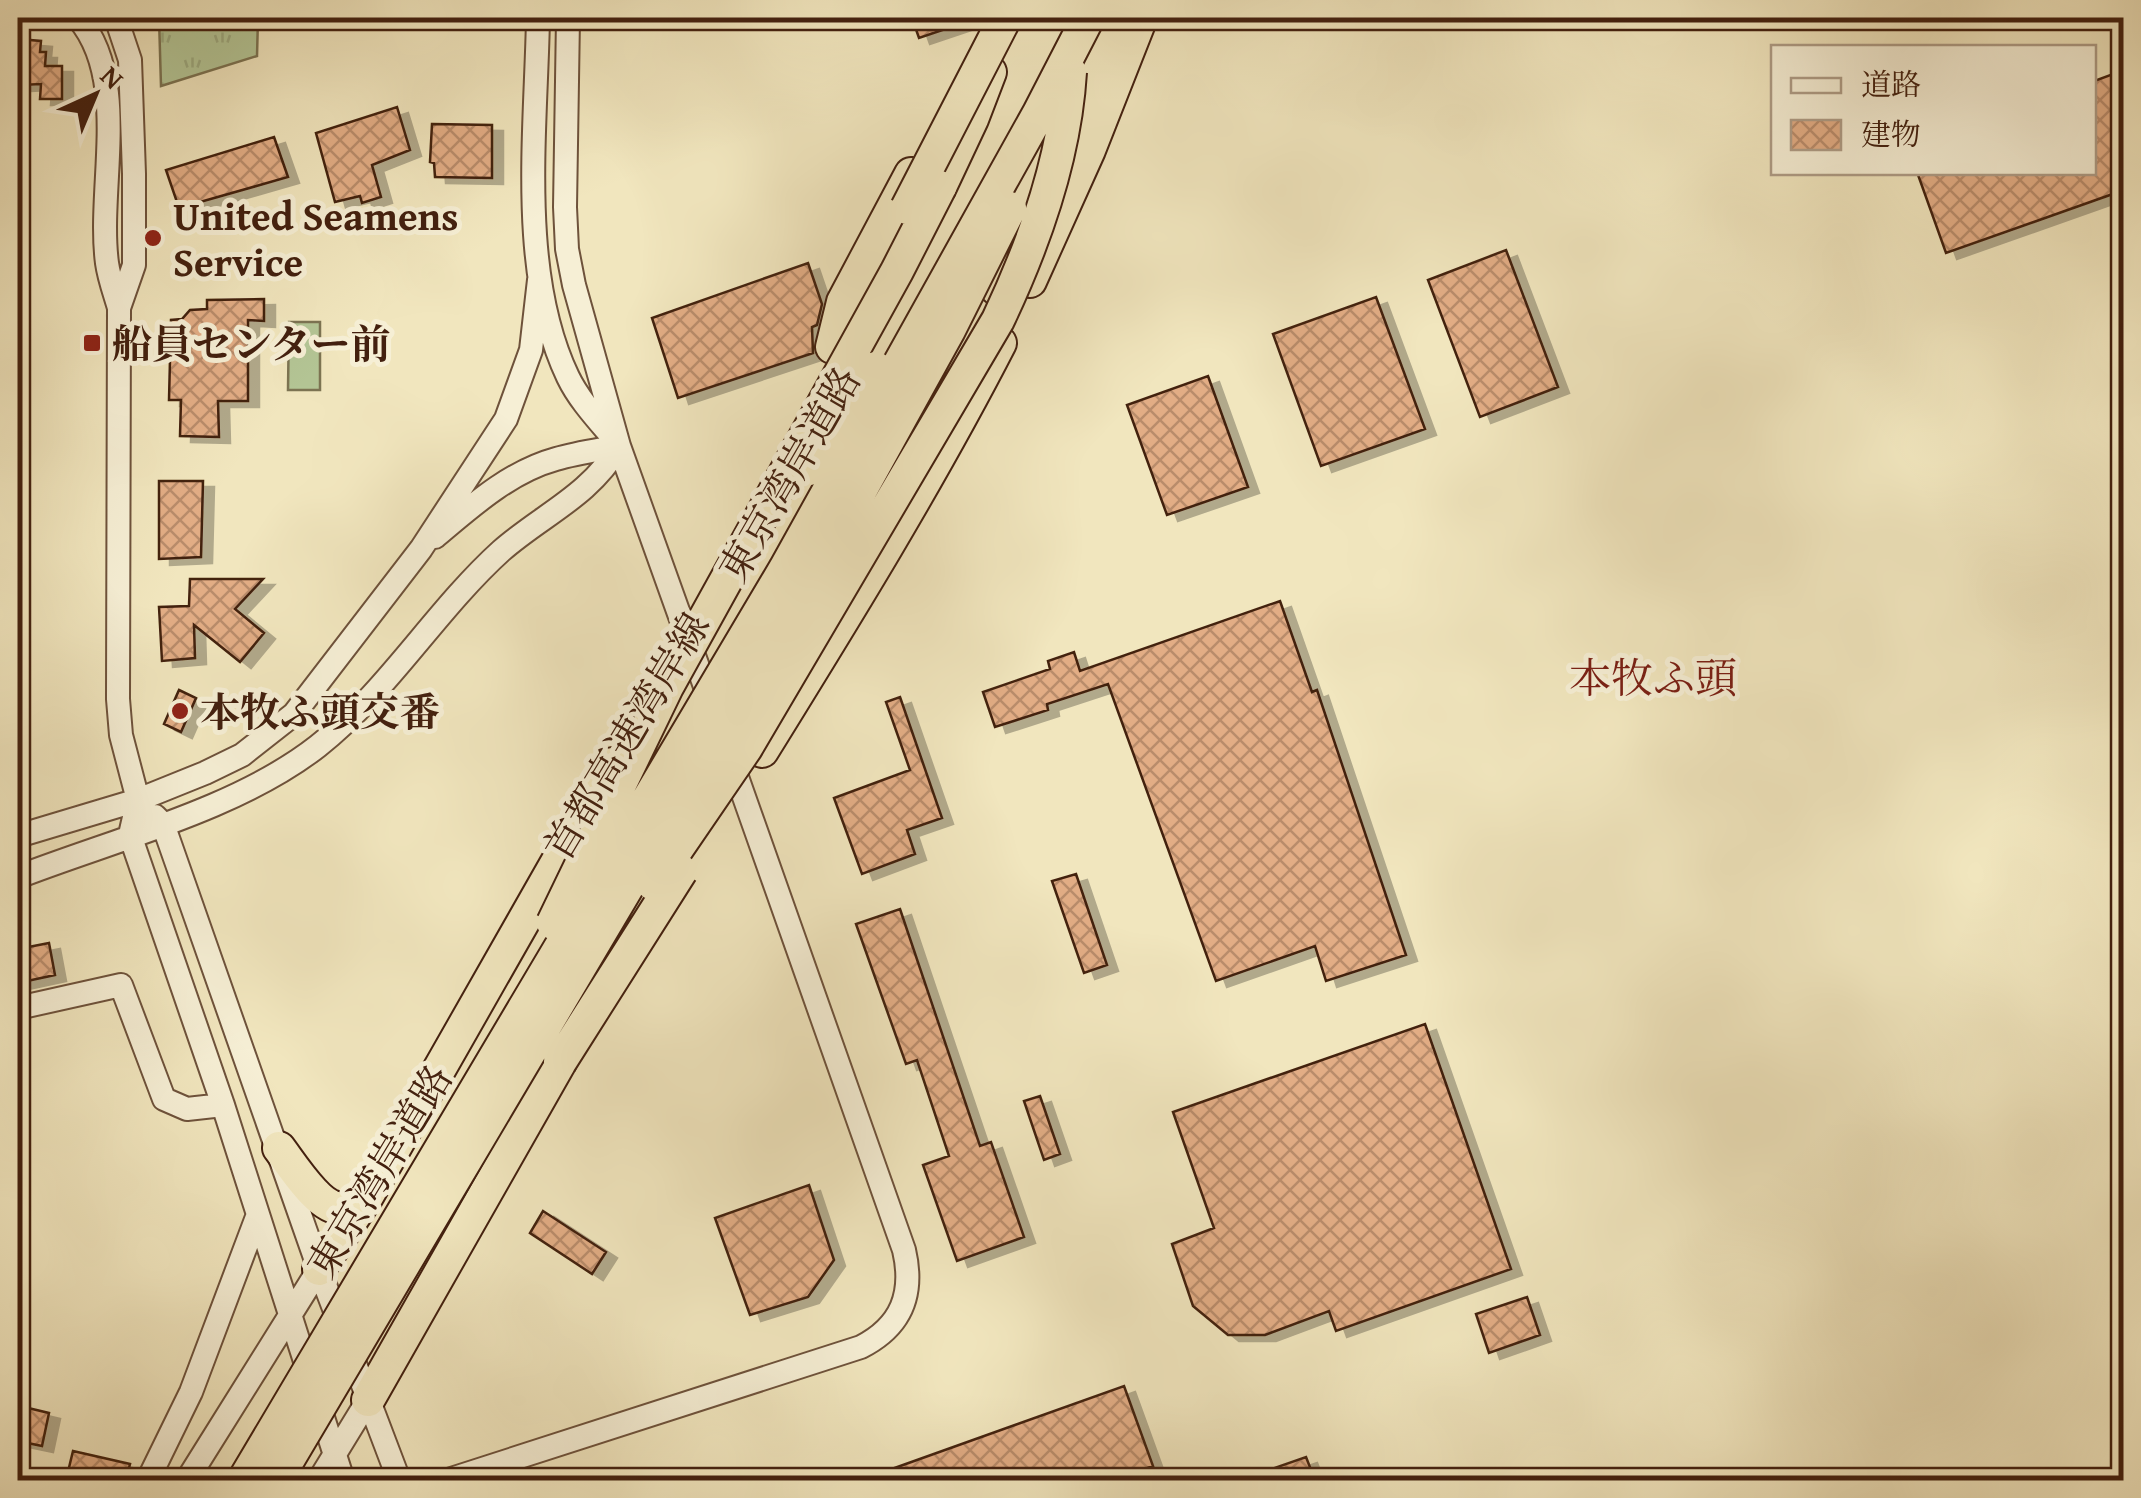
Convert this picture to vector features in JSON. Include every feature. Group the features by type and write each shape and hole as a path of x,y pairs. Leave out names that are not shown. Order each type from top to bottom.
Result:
{"highway":[{"path":"319,1269 366,1198 614,764 1006,18"},
{"path":"504,1026 667,687 940,187 972,119 1006,18"},
{"name":"首都高速湾岸線","path":"232,1480 776,565 870,398 1016,120 1062,18"},
{"path":"509,1089 746,748 990,335 1028,252 1056,166 1070,80 1072,18"},
{"name":"東京湾岸道路","path":"244,1480 776,586 1088,18"},
{"name":"首都高速湾岸線","path":"276,1480 888,442 1000,229 1100,18"},
{"name":"東京湾岸道路","path":"264,1480 857,476 1022,174 1100,18"},
{"path":"762,751 1116,18"},
{"path":"368,1400 560,1062 762,751 953,435 1048,244 1141,18"},
{"path":"614,764 1009,168"},
{"path":"279,1148 318,1197 330,1206 343,1208 366,1198"}],"street":[{"path":"78,18 104,64 107,106 107,263 119,308 118,699 121,736 138,800 130,835 223,1105 343,1480"},
{"path":"116,18 130,60 134,174 134,265 119,308"},
{"path":"18,836 138,800 226,764 280,726 309,696 421,548 495,438 516,397 531,350 539,280 533,202 538,18"},
{"path":"448,1480 861,1348 895,1321 909,1287 904,1250 619,446 583,320 568,249 565,207 568,18"},
{"path":"539,280 569,380 619,446"},
{"path":"421,548 486,494 510,480 554,459 619,446"},
{"path":"18,877 163,824 266,780 319,746 488,564 585,490 619,446"},
{"path":"138,800 163,824 319,1269 400,1480"},
{"path":"18,1008 121,985 164,1099 187,1109 223,1105"},
{"path":"148,1480 190,1392 256,1217"},
{"path":"186,1480 319,1269"},
{"path":"319,1480 368,1400"}],"green space":[{"path":"159,18 258,18 257,56 161,86"},
{"path":"289,322 320,322 320,390 288,390"}],"building":[{"path":"912,18 972,18 972,20 919,38"},
{"path":"18,39 41,41 40,52 46,52 45,66 62,66 62,99 40,99 41,84 20,85"},
{"path":"2124,70 2124,190 1946,253 1918,175 2096,175 2096,80"},
{"path":"397,107 410,150 372,165 381,197 362,203 360,196 335,202 316,133"},
{"path":"432,124 492,125 492,178 435,177 434,163 430,162"},
{"path":"274,137 288,177 179,208 166,170"},
{"path":"1506,250 1558,387 1480,417 1428,280"},
{"path":"808,263 822,304 817,325 812,327 813,353 678,398 652,318"},
{"path":"1376,297 1425,429 1321,466 1273,334"},
{"path":"264,299 264,321 248,320 248,401 218,401 219,437 180,436 181,400 169,400 171,320 182,319 190,310 207,309 207,300"},
{"path":"1208,376 1248,487 1167,515 1127,405"},
{"path":"159,481 203,481 201,557 159,559"},
{"path":"190,579 263,579 235,609 264,633 240,662 194,625 195,658 162,661 159,607 189,606"},
{"path":"1280,601 1312,692 1317,690 1406,955 1326,981 1315,946 1216,981 1108,684 1047,704 1048,710 995,727 983,692 1050,669 1048,661 1074,652 1080,671"},
{"name":"本牧ふ頭交番","path":"179,690 196,698 181,732 164,724"},
{"path":"900,697 942,818 907,830 915,854 862,874 834,798 910,770 886,702"},
{"path":"1076,874 1107,965 1084,973 1052,881"},
{"path":"900,909 980,1146 991,1142 1024,1237 957,1261 923,1165 949,1156 917,1060 906,1064 856,924"},
{"path":"49,943 55,975 18,983 18,949"},
{"path":"1425,1024 1511,1269 1336,1331 1329,1311 1265,1335 1228,1335 1193,1306 1172,1244 1214,1228 1173,1112"},
{"path":"1040,1096 1060,1154 1044,1160 1024,1101"},
{"path":"809,1185 834,1260 808,1297 750,1315 715,1218"},
{"path":"543,1211 606,1252 592,1274 530,1233"},
{"path":"1527,1297 1540,1335 1489,1353 1476,1314"},
{"path":"1124,1386 1153,1466 1113,1480 861,1480"},
{"path":"24,1407 49,1413 42,1446 18,1441"},
{"path":"73,1451 130,1464 126,1480 66,1480"},
{"path":"1306,1457 1315,1480 1246,1478"}],"place":[{"name":"United Seamens Service","path":"153,238"},
{"name":"船員センター前","path":"92,343"},
{"name":"本牧ふ頭交番","path":"180,711"}],"district":[{"name":"本牧ふ頭","path":"1653,677"}]}
